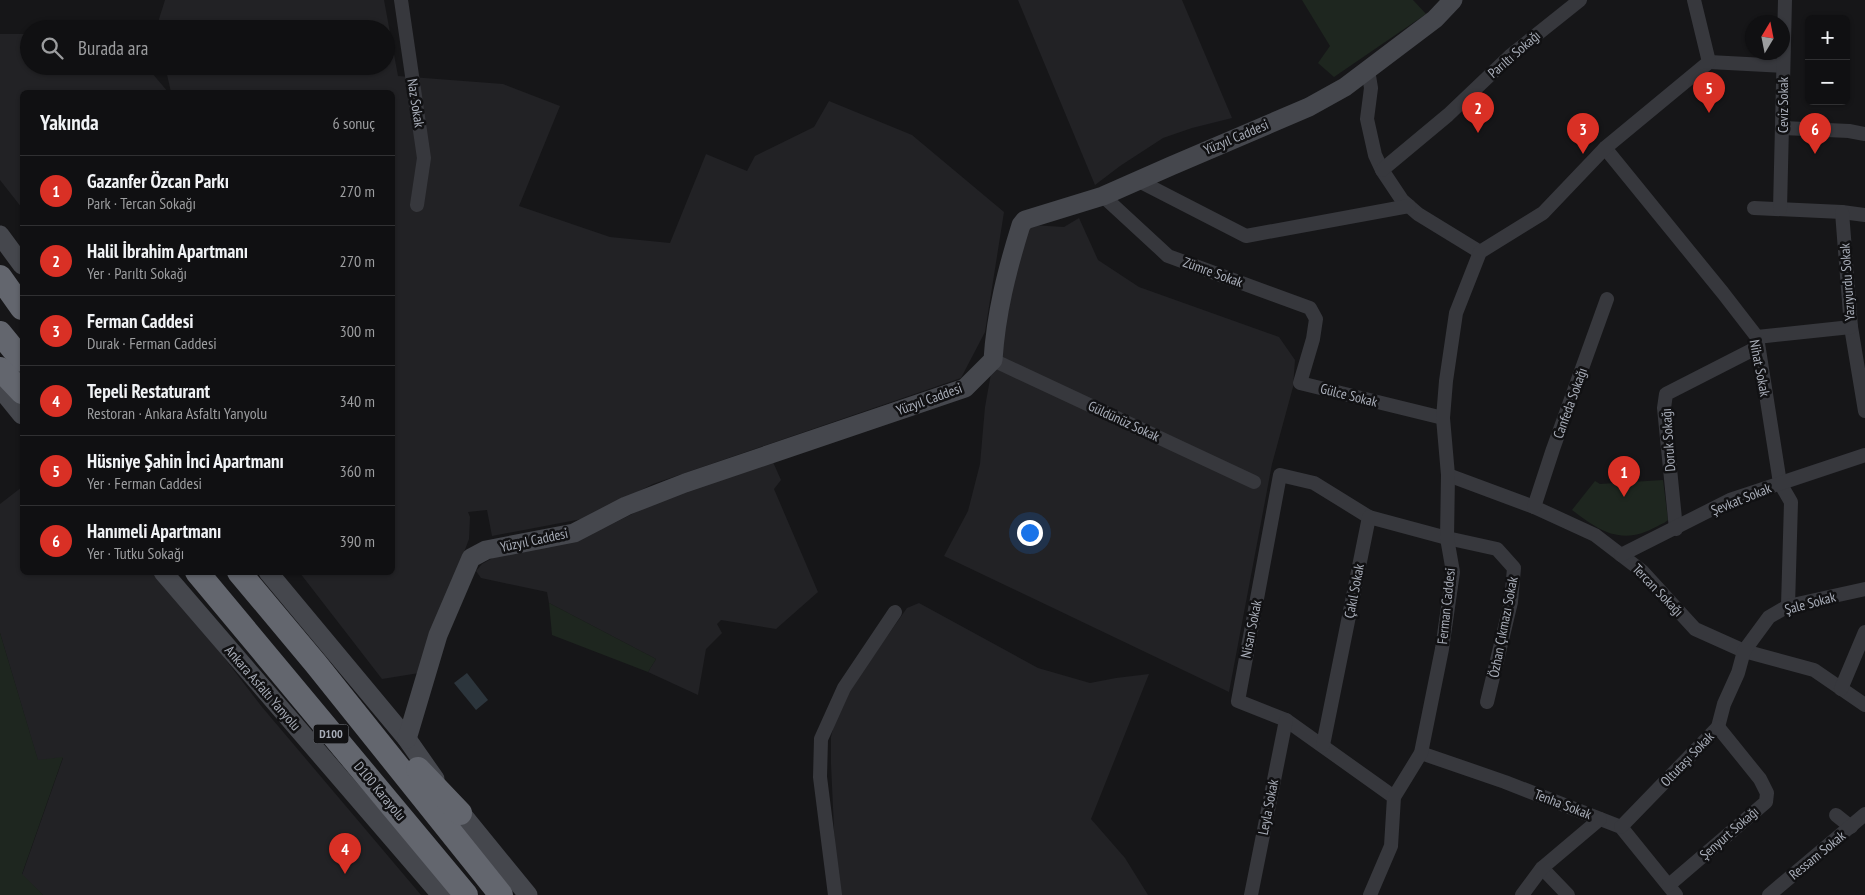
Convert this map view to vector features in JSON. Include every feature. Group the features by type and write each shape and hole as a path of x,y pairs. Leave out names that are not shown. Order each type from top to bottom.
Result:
{"highway":[{"path":"0,277 20,305"},
{"path":"0,291 20,315"},
{"path":"0,333 20,358"},
{"path":"0,369 20,390"},
{"name":"D100 Karayolu","path":"199,575 445,885 466,895"},
{"name":"D100 Karayolu","path":"242,575 316,664 501,895"},
{"name":"D100","path":"316,664 460,813"},
{"path":"445,885 462,895"}],"street":[{"name":"Naz Sokak","path":"401,0 424,158 416,205"},
{"name":"Yüzyıl Caddesi","path":"407,739 438,635 471,558 486,550 574,533 626,506 685,483 965,388 993,360 995,335 1006,270 1021,225 1025,220 1103,196 1309,107 1345,88 1435,19 1453,0"},
{"name":"Parıltı Sokağı","path":"1382,170 1448,116 1510,56 1580,0"},
{"path":"1694,0 1709,62"},
{"name":"Ceviz Sokak","path":"1780,209 1785,0"},
{"path":"1368,70 1371,88 1367,118 1375,155 1382,170 1402,200 1418,214 1480,252 1543,213 1605,148 1709,62 1783,66"},
{"path":"1783,128 1849,131 1865,134"},
{"name":"Nihat Sokak","path":"1605,148 1723,293 1757,342 1780,483 1791,502 1788,606"},
{"path":"1139,181 1246,236 1409,206"},
{"name":"Zümre Sokak","path":"1103,196 1168,256 1310,308 1316,319 1313,338"},
{"path":"1754,208 1842,212 1865,215"},
{"name":"Yazıyurdu Sokak","path":"1842,212 1850,327 1865,411"},
{"path":"0,235 20,262"},
{"name":"Ferman Caddesi","path":"1370,895 1391,846 1394,797 1421,753 1442,649 1453,572 1447,538 1448,475 1443,418 1446,381 1456,313 1480,252"},
{"name":"Canfeda Sokağı","path":"1534,507 1607,299"},
{"path":"1757,342 1850,327"},
{"name":"Gülce Sokak","path":"1313,338 1300,383 1443,418"},
{"name":"Doruk Sokağı","path":"1676,529 1664,408 1666,394 1757,342"},
{"name":"Güldünüz Sokak","path":"993,360 1254,482"},
{"path":"0,388 20,413"},
{"name":"Şevkat Sokak","path":"1621,555 1676,529 1730,500 1865,455"},
{"name":"Nisan Sokak","path":"1369,517 1314,483 1280,475 1238,701 1286,720 1394,797"},
{"name":"Tercan Sokağı","path":"1448,475 1534,507 1595,535 1642,571 1695,629 1744,651 1814,670 1865,705"},
{"path":"1369,517 1447,538"},
{"name":"Çakıl Sokak","path":"1323,745 1369,517"},
{"name":"Özhan Çıkmazı Sokak","path":"1447,538 1497,549 1514,568 1511,602 1487,702"},
{"name":"Ankara Asfaltı Yanyolu","path":"166,575 445,885"},
{"path":"270,575 407,739 460,813 528,895"},
{"name":"Şale Sokak","path":"1744,651 1769,617 1788,606 1865,589"},
{"path":"835,895 820,777 821,739 844,688 895,612"},
{"path":"1841,688 1865,632"},
{"name":"Oltutaşı Sokak","path":"1621,827 1718,727 1724,704 1738,673 1744,651"},
{"name":"Leyla Sokak","path":"1251,895 1286,720"},
{"name":"Şenyurt Sokağı","path":"1672,890 1766,802 1767,793 1760,779 1718,727"},
{"name":"Tenha Sokak","path":"1421,753 1505,782 1621,827 1672,890"},
{"name":"Ressam Sokak","path":"1769,895 1865,814"},
{"path":"1836,815 1850,827"},
{"path":"1522,895 1542,868 1600,819"},
{"path":"1542,868 1568,895"}],"shaded area":[{"path":"165,0 384,0 388,20 159,20"},
{"path":"1018,0 1182,0 1232,118 1192,128 1163,138 1095,185"},
{"path":"1302,0 1413,0 1426,14 1334,77 1318,63 1330,46"},
{"path":"0,34 20,34 20,75 154,75 166,90 20,90 20,205 0,180"},
{"path":"395,60 398,76 503,84 560,106 519,206 610,237 670,243 706,154 747,171 755,156 814,127 829,101 912,135 1004,212 985,332 961,378 653,484 587,518 492,536 487,510 468,512 470,517 469,539 419,673 382,679 302,575 395,575 395,90 171,90 167,75 395,75"},
{"path":"1079,218 1098,260 1139,287 1279,337 1295,360 1293,387 1272,464 1229,692 944,556 968,511 980,464 985,407 997,340 1023,230 1032,225 1064,227"},
{"path":"773,462 781,480 774,489 818,592 776,629 721,620 717,624 722,633 706,649 698,695 648,672 656,659 549,603 547,592 481,578 476,571 482,564 505,551 574,540 606,527 656,502"},
{"path":"1663,480 1668,520 1642,533 1625,536 1608,533 1572,510 1595,481 1600,484"},
{"path":"20,489 20,575 156,575 174,592 262,707 421,895 43,895 22,875 63,758 38,761 0,633 0,504"},
{"path":"549,603 656,659 648,672 552,635"},
{"path":"919,603 1038,668 1090,683 1149,674 1091,819 1125,858 1148,895 837,895 831,764 831,737 836,716 852,686 907,608"},
{"path":"0,633 38,760 63,757 22,874 43,895 0,895"},
{"path":"467,673 488,700 476,710 454,683"}],"place":[{"name":"Hüsniye Şahin İnci Apartmanı","path":"1709,113"},
{"name":"Halil İbrahim Apartmanı","path":"1478,133"},
{"name":"Ferman Caddesi","path":"1583,154"},
{"name":"Hanımeli Apartmanı","path":"1815,154"},
{"name":"Gazanfer Özcan Parkı","path":"1624,497"},
{"name":"Tepeli Restaturant","path":"345,874"}]}
